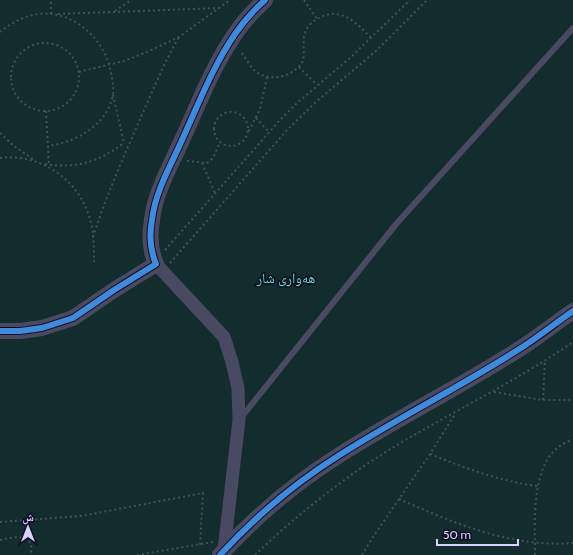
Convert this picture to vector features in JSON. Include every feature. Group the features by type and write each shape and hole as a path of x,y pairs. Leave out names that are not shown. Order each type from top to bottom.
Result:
{"street":[{"path":"223,548 239,420 238,388 232,362 224,337 158,266 152,254 150,238 152,218 159,192 220,59 235,34 265,0"},
{"path":"0,331 20,331 42,328 73,318 114,290 158,266"},
{"path":"223,548 268,508 316,471 383,428 518,350 573,311"}],"lane":[{"path":"239,420 397,223 573,28"}],"path":[{"path":"51,0 51,14"},
{"path":"114,12 131,0"},
{"path":"79,72 134,58 179,37 230,0"},
{"path":"304,0 317,19"},
{"path":"158,266 215,193 297,103 371,38 410,0"},
{"path":"158,266 288,129 316,102 377,50 427,0"},
{"path":"0,32 26,17 36,14 219,8"},
{"path":"242,53 254,70 267,77 285,76 299,67 303,61 306,29 317,19 328,14 336,13 357,23 371,38"},
{"path":"51,14 65,17 83,26 97,40 109,65 113,85 113,94 124,143"},
{"path":"93,237 103,207 129,145 162,70 179,37"},
{"path":"38,44 60,46 69,53 76,62 79,72 79,84 75,94 68,103 59,109 46,111 37,110 26,106 18,98 13,88 11,77 13,66 19,56 27,49 38,44"},
{"path":"299,67 317,85"},
{"path":"248,132 247,122 240,114 228,112 223,114 215,122 214,134 220,142 226,146 238,146 246,138 256,118 262,101 267,77"},
{"path":"48,146 71,140 89,130 105,113 113,94"},
{"path":"46,111 49,166"},
{"path":"256,118 270,132"},
{"path":"0,133 14,146 35,161"},
{"path":"174,158 202,163 210,161 220,142"},
{"path":"124,143 129,145"},
{"path":"49,166 83,164 102,157 124,143"},
{"path":"0,158 17,158 35,161 49,166 68,181 78,193 90,218 93,237 94,262"},
{"path":"202,163 215,193"},
{"path":"255,555 290,523 361,468 493,392 573,342"},
{"path":"543,400 545,360"},
{"path":"493,392 543,400 573,400"},
{"path":"362,555 430,454 456,412"},
{"path":"535,555 537,486 542,470 553,452 562,444 573,440"},
{"path":"430,454 489,477 517,484 537,486"},
{"path":"0,522 81,516 203,493 200,544"},
{"path":"399,499 446,520 511,540 535,543 573,543"},
{"path":"0,540 9,538 24,539 29,541 31,545 31,555"},
{"path":"138,555 200,544 223,548"}],"green space":[{"name":"هەواری شار","path":"0,0 573,0 573,555 0,555"}],"cycle path":[{"path":"0,331 20,331 42,328 73,318 156,264 151,248 151,232 156,199 164,179 206,86 227,46 242,25 265,0"},
{"path":"220,555 261,514 322,466 501,360 530,342 573,311"}]}
